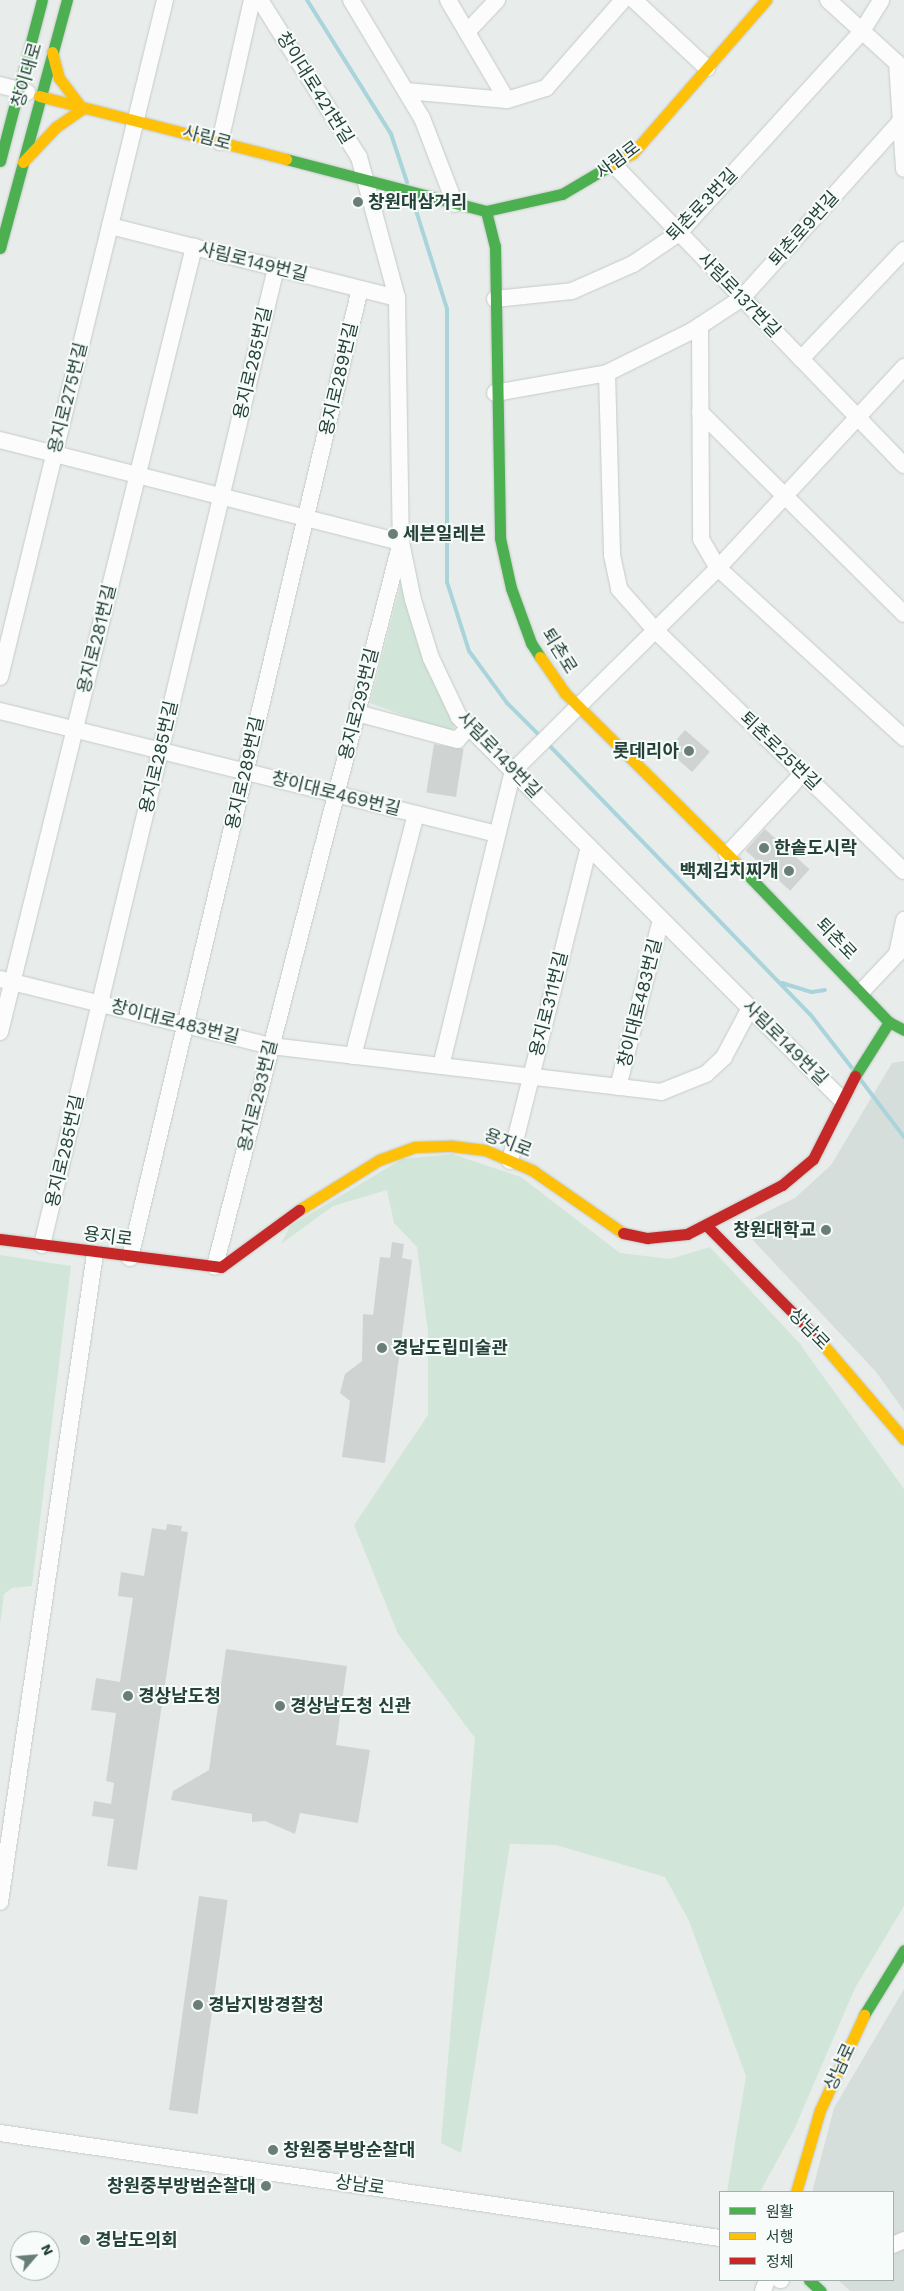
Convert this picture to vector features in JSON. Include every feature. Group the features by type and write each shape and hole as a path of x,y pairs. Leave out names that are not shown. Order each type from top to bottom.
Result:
{"street":[{"name":"창이대로","path":"0,161 42,0"},
{"name":"창이대로","path":"0,248 39,96 67,0"},
{"path":"136,119 164,0"},
{"path":"220,142 252,0"},
{"name":"창이대로421번길","path":"260,0 358,157 364,181"},
{"path":"351,0 422,118 448,203"},
{"path":"448,0 507,100"},
{"path":"466,32 497,0"},
{"path":"406,91 507,100 546,88 623,0"},
{"path":"634,0 708,68"},
{"name":"사림로","path":"39,96 82,110 136,119 448,203 486,210 562,194 614,166 633,153 766,0"},
{"path":"828,0 862,31 901,62 900,122 904,169"},
{"name":"퇴촌로3번길","path":"495,300 572,291 633,264 679,233 862,31 881,0"},
{"path":"21,164 56,127 82,110 59,78 52,52"},
{"path":"0,85 20,89 39,96"},
{"name":"용지로275번길","path":"0,677 136,119"},
{"name":"퇴촌로9번길","path":"495,393 607,373 700,326 742,298 900,122"},
{"name":"사림로137번길","path":"614,166 904,465"},
{"name":"사림로149번길","path":"364,181 396,298 401,542 412,600 431,658 459,718 517,767 589,847 661,920 842,1096"},
{"name":"퇴촌로","path":"486,210 495,246 495,393 500,538 511,588 530,643 576,711 727,855 862,991 889,1022"},
{"name":"사림로149번길","path":"110,226 396,298"},
{"name":"용지로281번길","path":"0,1032 6,981 75,729 194,247"},
{"path":"801,359 904,250"},
{"name":"용지로285번길","path":"42,1245 276,268"},
{"name":"용지로289번길","path":"130,1258 360,289"},
{"path":"700,326 701,539 718,568 904,738"},
{"path":"441,1066 497,834 517,767 576,711 718,568 904,367"},
{"path":"607,373 612,555 619,588 656,631"},
{"path":"700,412 904,614"},
{"path":"0,440 401,542"},
{"name":"용지로293번길","path":"214,1266 401,542"},
{"name":"퇴촌로25번길","path":"656,631 904,871"},
{"name":"창이대로469번길","path":"0,711 497,834"},
{"path":"357,713 457,740 469,727"},
{"path":"727,855 803,773"},
{"path":"353,1056 416,814"},
{"name":"용지로311번길","path":"510,1161 589,847"},
{"name":"창이대로483번길","path":"618,1087 661,920"},
{"path":"862,991 897,954 904,920"},
{"name":"창이대로483번길","path":"6,981 271,1046 661,1092 706,1074 724,1057 750,1008"},
{"path":"889,1022 904,1030"},
{"name":"용지로","path":"0,1238 95,1254 221,1267 327,1190 379,1160 416,1147 452,1146 485,1150 532,1170 619,1232 647,1238 686,1234 782,1185 813,1159 842,1096 872,1052 889,1022"},
{"name":"상남로","path":"706,1224 823,1343 904,1439"},
{"path":"0,1902 95,1254"},
{"name":"상남로","path":"796,2191 820,2110 863,2017 904,1950"},
{"name":"상남로","path":"0,2133 719,2238"},
{"path":"809,2281 821,2291"}],"shaded area":[{"name":"창원대학교","path":"904,1061 904,1411 876,1372 750,1237 746,1222 795,1198 831,1165 892,1063"},
{"path":"904,1989 904,2291 850,2291 839,2281 894,2281 894,2191 812,2191 834,2108"}],"green space":[{"path":"402,579 423,647 455,726 451,733 370,703"},
{"path":"452,1154 521,1177 620,1253 670,1259 710,1247 800,1344 904,1489 904,1906 855,1988 794,2130 761,2191 727,2191 746,2076 689,1921 665,1877 556,1845 510,1844 461,2153 441,2143 475,1738 398,1634 354,1525 428,1415 428,1332 417,1247 394,1223 387,1190 333,1206 281,1244 290,1226 402,1159"},
{"path":"0,1255 71,1266 32,1586 12,1588 4,1594 0,1625"}],"building":[{"name":"롯데리아","path":"685,730 710,752 692,772 667,750"},
{"path":"434,744 464,749 456,797 426,792"},
{"path":"765,829 810,869 790,891 746,851"},
{"name":"경남도립미술관","path":"392,1242 404,1244 402,1258 412,1260 385,1463 342,1457 350,1401 340,1393 345,1374 362,1361 363,1314 373,1315 380,1257 390,1258"},
{"name":"경상남도청","path":"167,1524 182,1526 181,1531 188,1532 137,1870 107,1866 114,1819 92,1816 94,1801 111,1804 114,1783 106,1781 116,1713 91,1710 96,1678 120,1682 133,1598 118,1596 121,1572 144,1576 152,1528 166,1530"},
{"name":"경상남도청 신관","path":"226,1649 347,1666 336,1745 370,1750 358,1823 300,1813 295,1834 265,1821 252,1822 252,1814 171,1800 173,1791 209,1770"},
{"name":"경남지방경찰청","path":"199,1896 228,1900 198,2114 169,2110"}],"waterway":[{"path":"307,0 391,134 407,182"},
{"path":"413,201 447,309 447,582 469,651 507,703 542,738"},
{"path":"547,743 810,1014 852,1068"},
{"path":"782,983 812,992 825,990"},
{"path":"860,1079 904,1137"}],"traffic: fast":[{"path":"0,161 42,0"},
{"path":"0,248 67,0"},
{"path":"286,159 486,211 562,194 613,164"},
{"path":"486,211 495,246 500,538 511,588 531,643 540,657"},
{"path":"743,870 889,1022 904,1030"},
{"path":"855,1076 889,1022"},
{"path":"864,2015 904,1950"},
{"path":"810,2281 821,2291"}],"traffic: slow":[{"path":"613,164 633,153 766,0"},
{"path":"52,52 59,78 82,109"},
{"path":"39,96 286,159"},
{"path":"23,162 56,127 82,109"},
{"path":"540,657 565,693 743,870"},
{"path":"299,1210 379,1160 415,1147 452,1146 485,1150 532,1170 623,1233"},
{"path":"814,1334 904,1439"},
{"path":"796,2191 820,2110 864,2015"}],"traffic: jam":[{"path":"623,1233 647,1238 687,1234 782,1185 813,1159 855,1076"},
{"path":"0,1239 221,1267 299,1210"},
{"path":"706,1225 814,1334"}],"place":[{"name":"창원대삼거리","path":"358,202"},
{"name":"세븐일레븐","path":"393,534"},
{"name":"롯데리아","path":"689,751"},
{"name":"한솥도시락","path":"764,848"},
{"name":"백제김치찌개","path":"789,871"},
{"name":"창원대학교","path":"826,1230"},
{"name":"경남도립미술관","path":"382,1348"},
{"name":"경상남도청","path":"128,1696"},
{"name":"경상남도청 신관","path":"280,1706"},
{"name":"경남지방경찰청","path":"198,2005"},
{"name":"창원중부방순찰대","path":"273,2150"},
{"name":"창원중부방범순찰대","path":"266,2186"},
{"name":"경남도의회","path":"85,2240"}]}
